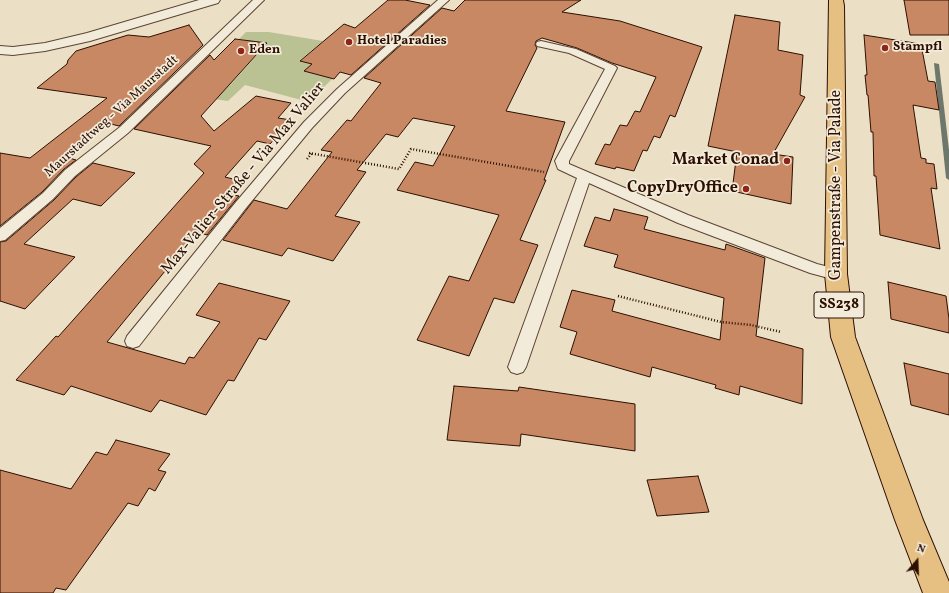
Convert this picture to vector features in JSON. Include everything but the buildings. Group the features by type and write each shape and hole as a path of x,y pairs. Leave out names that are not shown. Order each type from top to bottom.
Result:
{"main road":[{"name":"Gampenstraße - Via Palade","path":"836,0 836,274 843,337 909,520 938,593"}],"street":[{"path":"0,50 13,51 44,47 82,38 213,0"}],"lane":[{"name":"Maurstadtweg - Via Maurstadt","path":"0,236 48,196 70,172 124,130 259,0"},
{"name":"Max-Valier-Straße - Via Max Valier","path":"133,340 240,205 311,122 341,91 444,0"},
{"path":"541,44 572,51 610,68 562,161 563,166 584,177 690,221 816,270 836,274"},
{"path":"517,367 584,177"}],"path":[{"path":"305,152 399,169 411,149 553,174 568,169"},
{"path":"307,159 312,153"},
{"path":"618,296 721,322 751,325 781,332"}],"green space":[{"path":"246,32 269,32 323,41 300,60 312,64 304,71 333,78 309,102 245,85 228,101 198,97 210,83 229,86 267,44 239,39"}],"waterway":[{"path":"936,64 949,178"}],"place":[{"name":"Hotel Paradies","path":"349,42"},
{"name":"Stampfl","path":"885,48"},
{"name":"Eden","path":"241,51"},
{"name":"Market Conad","path":"787,161"},
{"name":"CopyDryOffice","path":"746,189"}]}
